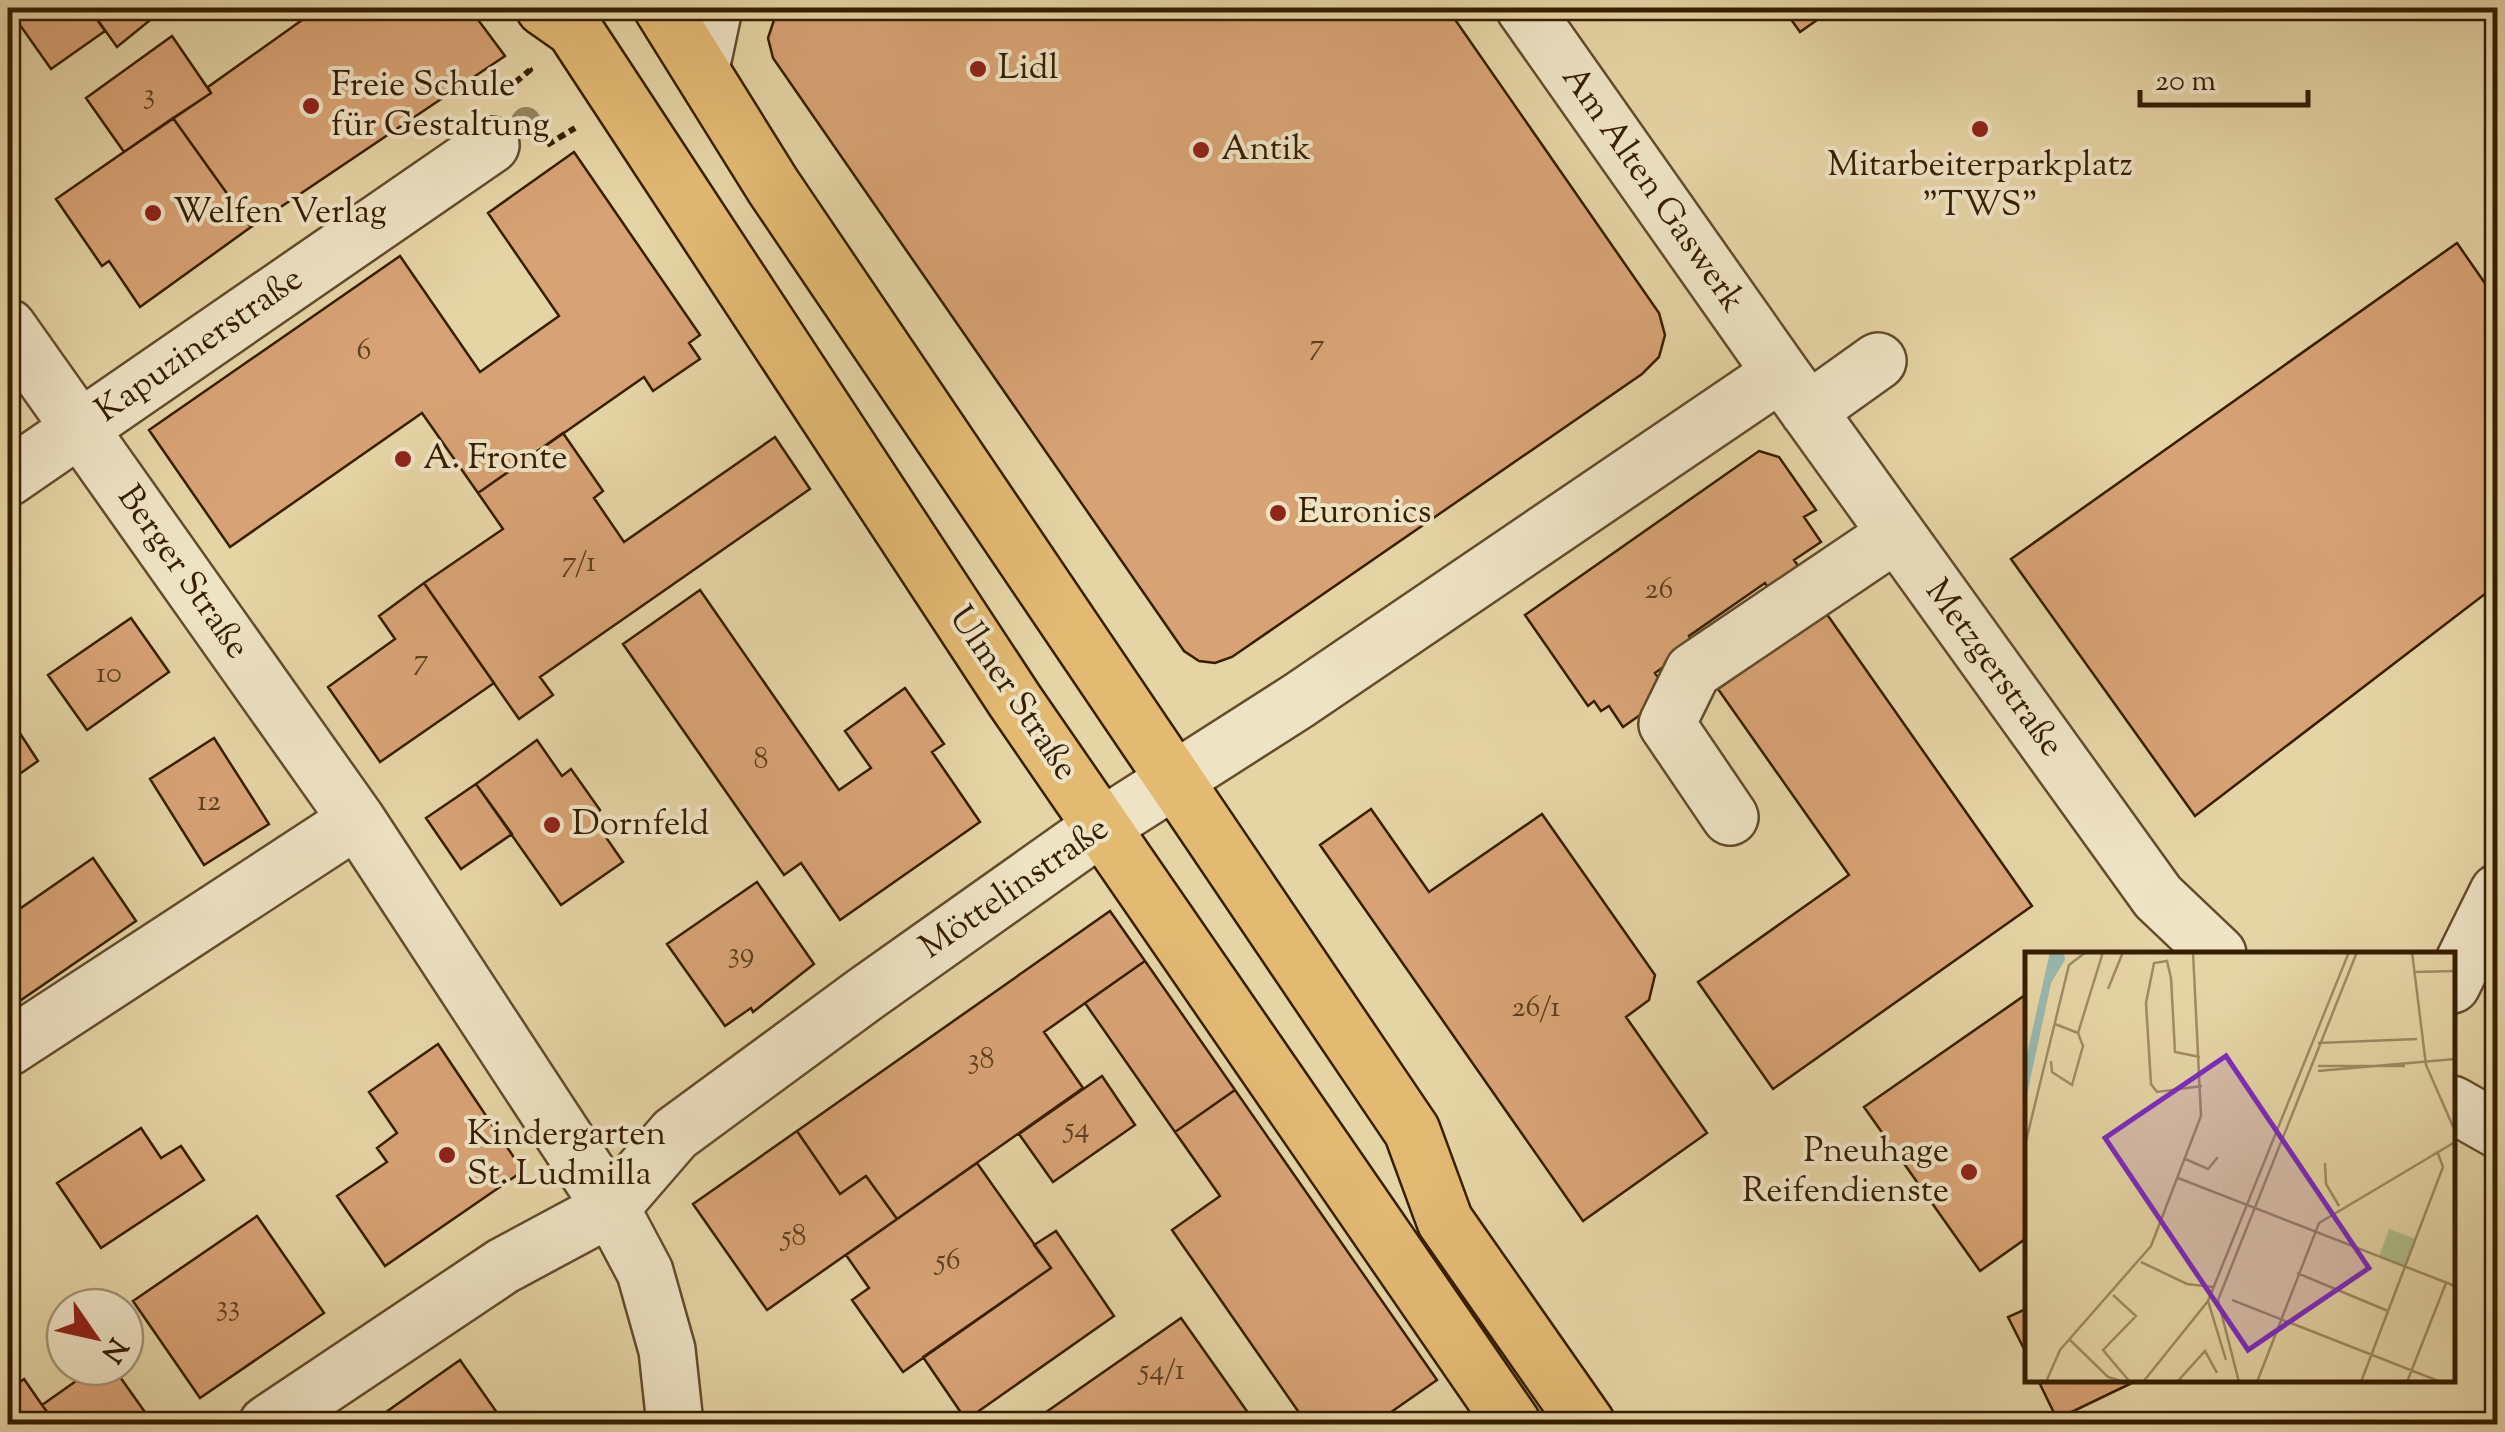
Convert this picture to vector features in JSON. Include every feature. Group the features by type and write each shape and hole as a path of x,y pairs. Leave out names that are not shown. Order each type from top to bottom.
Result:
{"main road":[{"name":"Ulmer Straße","path":"544,8 574,29 1101,827 1498,1403"},
{"path":"662,8 773,186 1412,1131 1444,1221 1587,1424"}],"street":[{"path":"701,69 714,8"},
{"name":"Am Alten Gaswerk","path":"1524,8 1794,392"},
{"name":"Kapuzinerstraße","path":"8,478 491,144"},
{"name":"Berger Straße","path":"8,326 357,820 611,1208 645,1272 667,1350 675,1424"},
{"name":"Möttelinstraße","path":"268,1424 503,1266 611,1208 675,1134 1101,827 1794,392 1878,362"},
{"name":"Metzgerstraße","path":"1794,392 2158,897 2216,952"},
{"path":"1730,817 1667,724 1692,671 1896,534"},
{"path":"8,1048 357,820"},
{"path":"2455,980 2498,892"},
{"path":"2455,1106 2498,1130"}],"path":[{"path":"491,144 506,89 530,70 520,56"}],"building":[{"path":"8,8 89,8 105,31 51,69"},
{"path":"89,8 165,8 117,47"},
{"name":"Freie Schule für Gestaltung","path":"319,8 459,8 473,13 505,56 251,227 173,118 211,93 208,87"},
{"path":"784,8 1447,8 1659,313 1665,335 1659,357 1642,374 1232,657 1215,663 1199,661 1184,651 773,58 768,38 775,17"},
{"path":"1783,8 1834,8 1800,32"},
{"path":"172,36 211,93 124,152 86,98"},
{"name":"Welfen Verlag","path":"173,118 251,227 140,307 109,261 102,266 56,199"},
{"path":"574,152 700,335 689,343 700,359 653,391 644,377 478,493 422,413 230,547 149,430 400,256 480,372 559,316 488,213"},
{"path":"2457,243 2498,302 2498,584 2195,816 2011,559"},
{"path":"563,433 603,491 594,498 624,542 775,437 810,489 540,677 553,695 519,719 424,583 503,529 478,493"},
{"path":"1759,451 1779,457 1816,510 1804,517 1821,542 1794,560 1804,574 1773,596 1765,583 1689,636 1694,645 1655,673 1670,694 1623,727 1609,706 1601,711 1594,701 1588,706 1525,615"},
{"path":"424,583 494,683 380,762 328,687 395,639 379,616"},
{"path":"700,590 839,790 871,768 845,731 905,688 944,744 932,752 980,822 840,920 801,863 784,875 623,644"},
{"path":"1826,613 2032,906 1773,1089 1698,982 1849,875 1718,689"},
{"path":"131,618 169,672 87,730 48,675"},
{"path":"8,715 38,761 8,782"},
{"path":"214,738 269,824 204,865 150,779"},
{"name":"Dornfeld","path":"537,740 562,776 571,769 600,810 592,817 623,862 561,905 476,784"},
{"path":"476,784 512,834 461,869 426,818"},
{"path":"1371,809 1429,892 1542,814 1655,975 1649,1000 1626,1017 1707,1133 1583,1221 1320,845"},
{"path":"93,858 136,921 8,1009 8,917"},
{"path":"757,882 814,964 753,1012 751,1008 725,1026 667,944"},
{"path":"1110,911 1145,961 1044,1032 1083,1088 897,1219 866,1176 840,1194 797,1131"},
{"path":"1145,961 1235,1090 1175,1132 1085,1003"},
{"name":"Pneuhage Reifendienste","path":"2025,995 2025,1239 1980,1271 1864,1107"},
{"name":"Kindergarten St. Ludmilla","path":"438,1044 523,1171 385,1266 337,1196 387,1162 377,1148 397,1133 369,1092"},
{"path":"1102,1076 1135,1125 1053,1182 1019,1134"},
{"path":"1235,1090 1437,1380 1374,1424 1307,1424 1172,1230 1220,1196 1175,1132"},
{"path":"141,1128 161,1158 181,1146 204,1180 101,1248 57,1183"},
{"path":"797,1131 840,1194 866,1176 897,1219 767,1310 693,1204"},
{"path":"977,1163 1051,1268 903,1372 852,1300 869,1288 846,1255"},
{"path":"257,1216 324,1313 200,1398 145,1318 145,1293"},
{"path":"1056,1231 1114,1316 966,1420 923,1357 1051,1268 1034,1245"},
{"path":"2025,1309 2025,1351 2008,1317"},
{"path":"1181,1318 1256,1424 1029,1424"},
{"path":"460,1360 505,1424 369,1424"},
{"path":"24,1379 56,1424 8,1424 8,1391"},
{"path":"2039,1382 2134,1382 2057,1419"},
{"path":"68,1387 127,1387 152,1422 56,1424 42,1405"}],"place":[{"name":"Lidl","path":"978,69"},
{"name":"Freie Schule für Gestaltung","path":"311,106"},
{"name":"Mitarbeiterparkplatz \"TWS\"","path":"1980,129"},
{"name":"Antik","path":"1201,150"},
{"name":"Welfen Verlag","path":"153,213"},
{"name":"A. Fronte","path":"403,459"},
{"name":"Euronics","path":"1278,513"},
{"name":"Dornfeld","path":"552,825"},
{"name":"Kindergarten St. Ludmilla","path":"447,1155"},
{"name":"Pneuhage Reifendienste","path":"1969,1172"}]}
